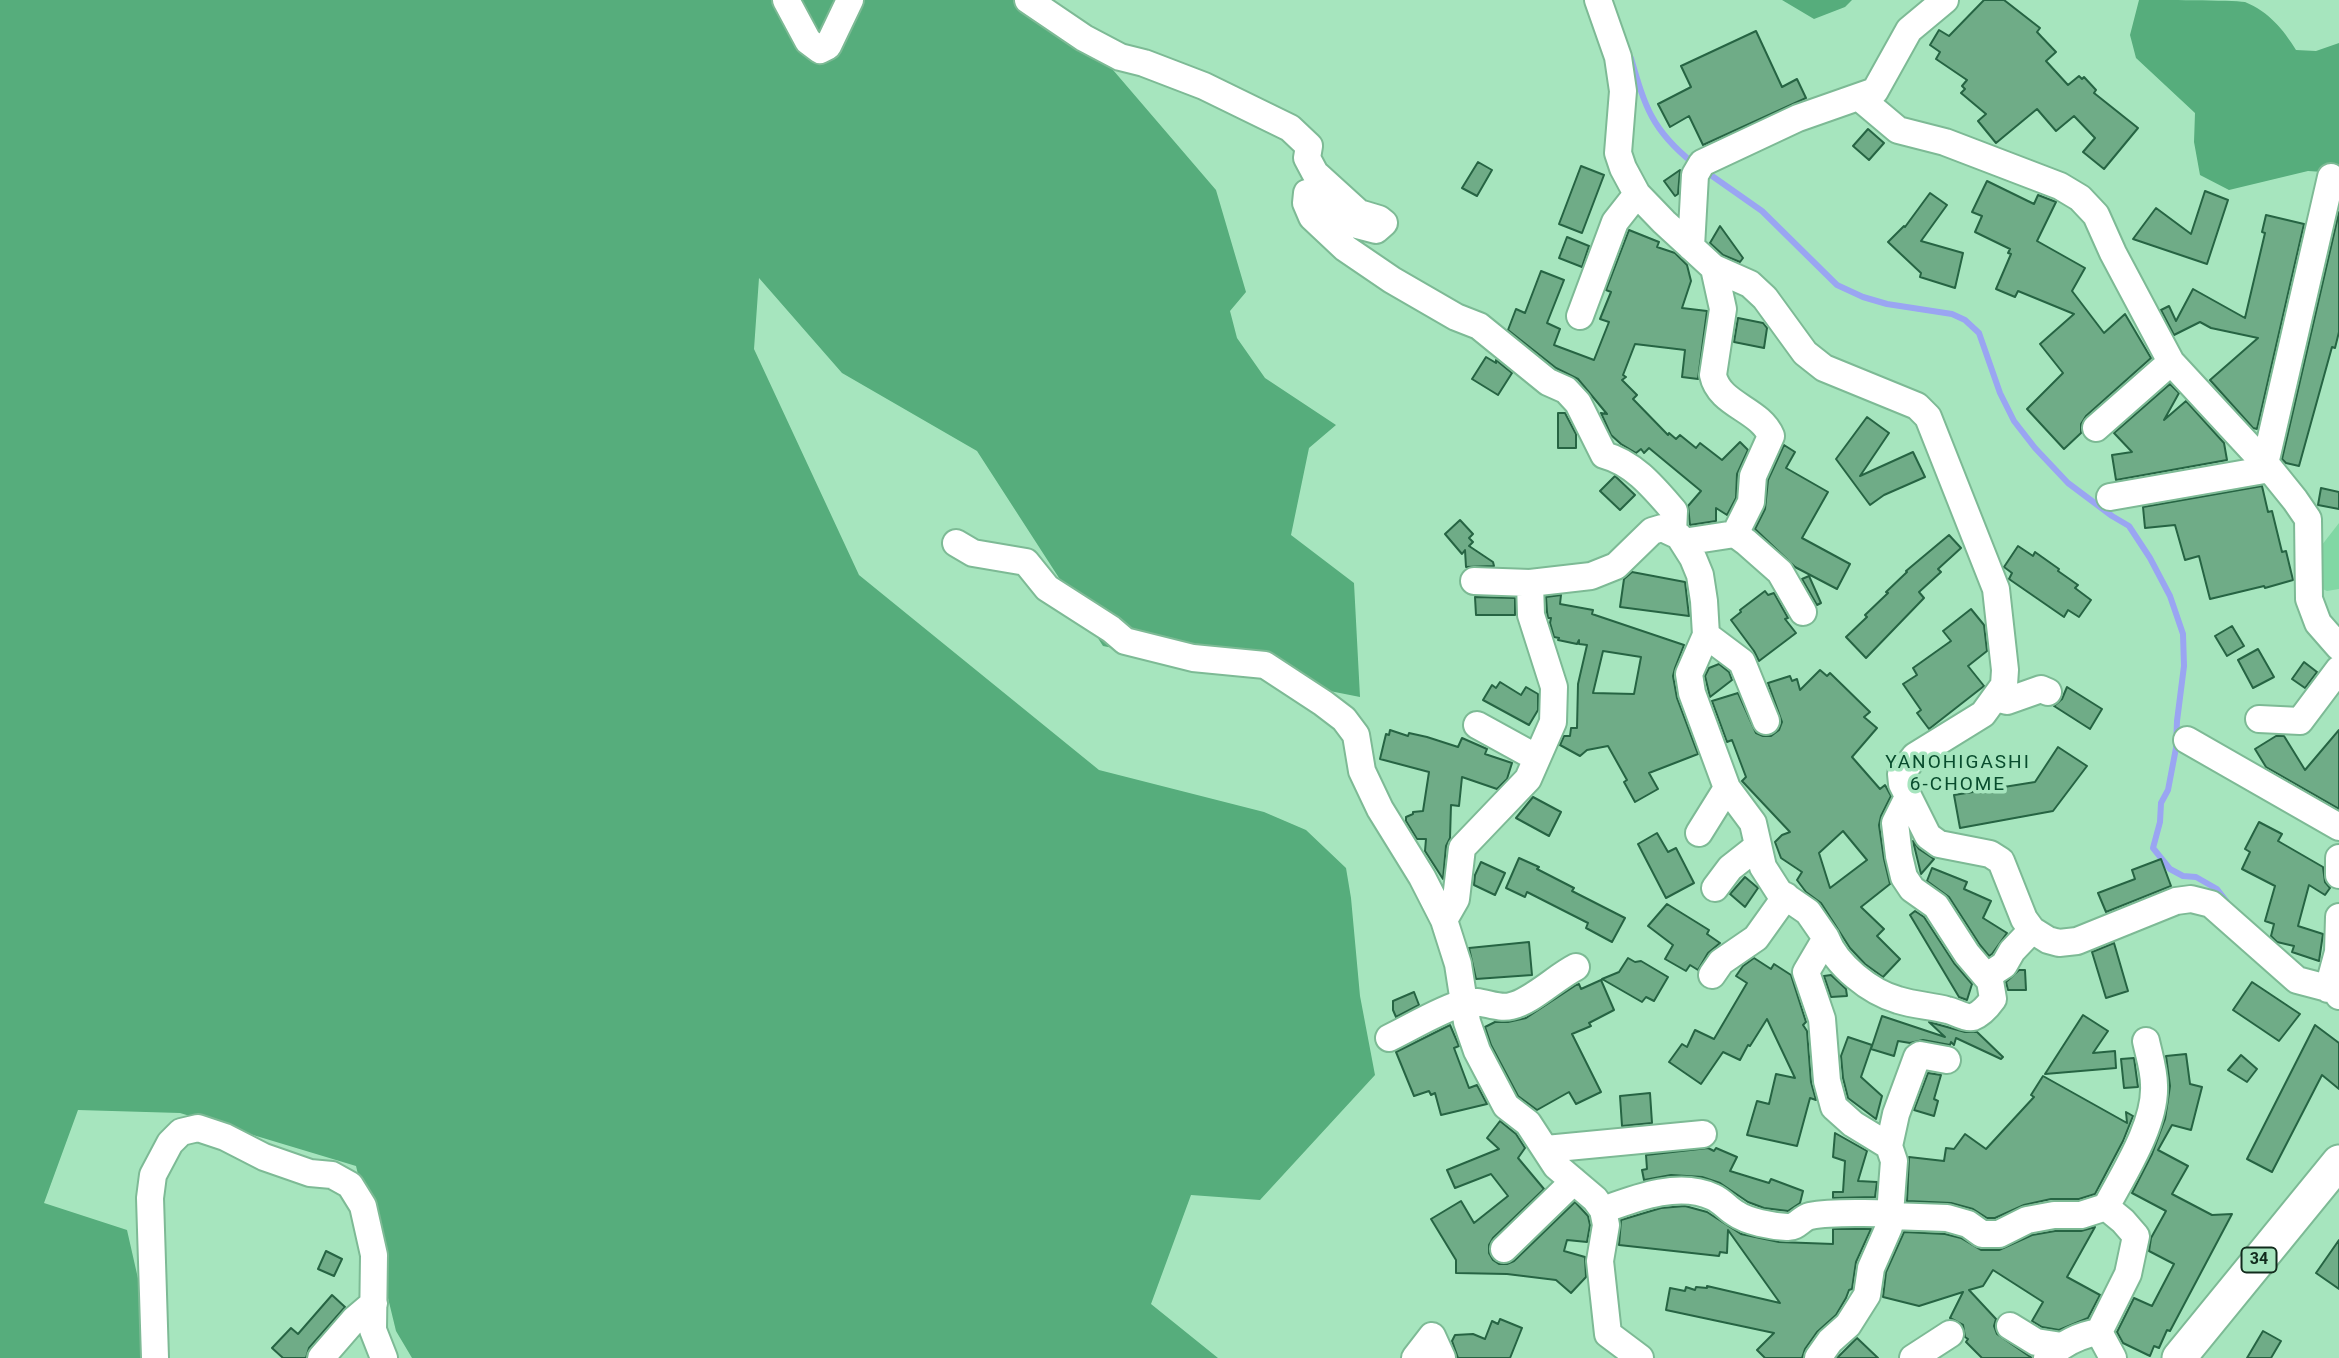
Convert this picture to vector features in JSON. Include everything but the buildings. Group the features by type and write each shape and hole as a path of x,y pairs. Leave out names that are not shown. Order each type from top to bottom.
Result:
{"main road":[{"name":"34","path":"2179,1358 2339,1162"}],"street":[{"path":"786,0 808,41 820,50 828,46 850,0"},
{"path":"1028,0 1084,38 1120,57 1144,63 1204,86 1290,128 1308,146 1307,158 1315,173 1359,213 1384,223 1377,230 1349,223 1313,195 1307,194 1306,203 1312,217 1345,248 1392,280 1456,317 1479,326 1548,382 1566,390 1578,403 1604,455 1616,458 1644,478 1674,511 1678,537 1700,575 1706,635 1689,674 1692,692 1727,788 1753,823 1763,867 1779,891 1808,912 1826,938 1831,951 1863,981 1895,999 1974,1017 1993,999 1993,990 1987,976 1967,954 1936,906 1912,889 1904,877 1895,823 1908,797"},
{"path":"1598,0 1618,57 1622,91 1618,153 1637,194 1714,268 1750,284 1758,291 1805,353 1824,368 1917,406 1928,417 1996,589 2005,670 2004,685 1983,714 1914,757 1901,774 1902,784 1928,836 1939,844 1990,854 2001,861 2024,919 2032,930 2048,940 2069,943 2176,901 2191,899 2211,904 2297,980 2334,993 2339,917"},
{"path":"1691,247 1699,169 1798,118 1875,91 1909,30 1945,0"},
{"path":"1860,98 1898,130 1945,142 2060,186 2080,198 2096,215 2113,253 2171,362 2267,467 2308,519 2309,599 2318,623 2338,643"},
{"path":"2267,467 2331,177"},
{"path":"1580,316 1615,222 1637,194"},
{"path":"1714,268 1723,309 1714,381 1738,406 1762,421 1771,436 1753,475 1752,502 1735,534"},
{"path":"2096,428 2171,362"},
{"path":"2110,497 2267,467"},
{"path":"1474,580 1530,583 1591,576 1616,566 1652,531 1662,528 1678,537 1735,534 1780,572 1803,612"},
{"path":"956,543 973,552 1026,562 1046,588 1111,629 1125,641 1194,658 1265,665 1344,719 1356,735 1362,771 1380,809 1422,877 1444,920 1458,964 1467,1022 1477,1051 1506,1106 1528,1123 1556,1166 1595,1199 1603,1210 1606,1225 1600,1261 1608,1334 1640,1358"},
{"path":"1444,920 1456,899 1462,848 1528,779 1553,722 1555,699 1549,666 1531,615 1530,583"},
{"path":"1706,635 1742,662 1766,721"},
{"path":"2259,719 2300,722 2339,669"},
{"path":"1996,698 2007,701 2041,689 2048,692"},
{"path":"1477,725 1537,758"},
{"path":"2187,740 2339,827"},
{"path":"1699,833 1727,788"},
{"path":"1715,888 1730,869 1758,846"},
{"path":"2339,858 2339,875"},
{"path":"1712,975 1721,962 1756,938 1786,896"},
{"path":"1987,976 2004,965 2012,951 2032,930"},
{"path":"1826,938 1806,972 1822,1020 1827,1081 1833,1107 1853,1124 1889,1146"},
{"path":"1389,1038 1464,1003 1483,1002 1509,1007 1522,1002 1558,976 1576,967"},
{"path":"1603,1210 1661,1192 1692,1192 1710,1195 1735,1213 1752,1221 1787,1227 1794,1226 1808,1216 1891,1215 1947,1218 1968,1224 1982,1234 1999,1234 2027,1220 2054,1215 2081,1215 2106,1208 2152,1110 2154,1084 2147,1041"},
{"path":"1818,1358 1830,1340 1848,1325 1867,1295 1871,1268 1886,1238 1891,1215 1894,1161 1889,1146 1896,1114 1917,1057 1920,1055 1947,1060"},
{"path":"155,1358 150,1198 153,1175 170,1143 181,1132 198,1128 225,1137 264,1157 310,1173 332,1175 350,1185 363,1206 374,1255 373,1330 384,1358"},
{"path":"1546,1149 1703,1134"},
{"path":"1504,1248 1574,1181"},
{"path":"2099,1332 2127,1274 2136,1236 2106,1208"},
{"path":"321,1358 354,1320 374,1303"},
{"path":"2010,1326 2054,1352 2089,1334 2099,1332"},
{"path":"2099,1332 2113,1358"},
{"path":"1913,1358 1950,1334"},
{"path":"1415,1358 1432,1336 1443,1358"}],"green space":[{"path":"0,0 1053,0 1216,190 1246,292 1230,311 1237,338 1265,378 1336,425 1309,448 1291,535 1354,583 1360,697 1103,646 977,451 842,373 759,278 754,349 859,575 1099,770 1264,812 1306,830 1346,868 1360,996 1375,1075 1260,1200 1191,1195 1151,1304 1218,1358 412,1358 396,1331 356,1166 180,1113 78,1110 44,1203 127,1230 156,1358 0,1358"},
{"path":"1782,0 1852,0 1845,7 1814,19"},
{"path":"2139,0 2245,2 2275,22 2296,50 2316,51 2339,43 2339,173 2308,171 2229,190 2200,175 2194,142 2195,113 2136,58 2130,35"},
{"path":"2339,523 2339,589 2327,591 2316,586 2318,550"}],"waterway":[{"path":"1631,58 1646,104 1659,128 1693,163"},
{"path":"1705,171 1762,211 1837,285 1887,304 1952,314 1965,320 1979,333 2000,393 2014,421 2035,448 2068,483 2129,526 2170,596 2183,634 2184,666 2176,748 2168,790 2161,803 2160,822 2153,848 2170,869 2183,876 2196,877 2217,889 2227,902"}],"district":[{"name":"YANOHIGASHI 6-CHOME","path":"1958,774"}]}
